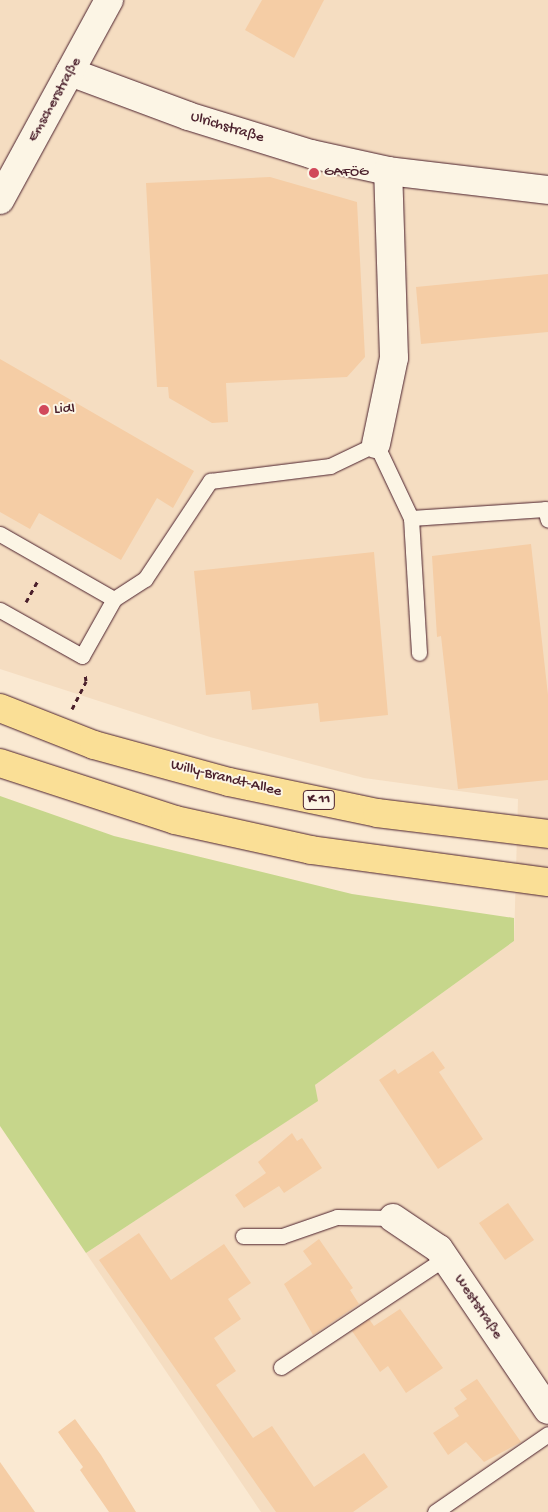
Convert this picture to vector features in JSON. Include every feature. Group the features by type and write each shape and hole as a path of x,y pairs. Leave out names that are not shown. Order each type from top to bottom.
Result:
{"main road":[{"name":"Willy-Brandt-Allee","path":"0,708 94,745 229,782 377,813 548,834"},
{"path":"0,763 175,820 311,850 548,882"}],"street":[{"name":"Emscherstraße","path":"0,200 109,0"},
{"name":"Ulrichstraße","path":"70,72 197,119 311,154 388,170 548,190"},
{"path":"376,444 394,358 388,170"},
{"name":"Weststraße","path":"393,1218 445,1258 548,1410"}],"lane":[{"path":"0,610 82,656 114,599 145,579 210,481 330,466 376,444 411,518 419,653"},
{"path":"411,518 545,509 548,520"},
{"path":"0,534 114,599"},
{"path":"243,1236 282,1236 337,1218 393,1218"},
{"path":"281,1367 445,1258"},
{"path":"435,1512 548,1434"}],"path":[{"path":"16,619 49,562"},
{"path":"79,716 69,714 86,681 82,656"}],"shaded area":[{"path":"0,0 548,0 548,1512 261,1512 86,1253 317,1101 315,1085 514,941 518,799 364,778 210,737 0,669"}],"green space":[{"path":"0,796 114,836 352,894 514,918 514,941 315,1085 318,1101 86,1253 0,1126"}],"building":[{"path":"262,0 324,0 294,58 245,30"},
{"path":"270,177 357,202 365,357 347,377 226,383 228,422 212,423 169,398 168,387 157,387 146,183"},
{"path":"548,274 548,332 421,344 416,287"},
{"name":"Lidl","path":"0,359 194,471 173,508 157,498 121,560 39,513 30,529 0,512"},
{"path":"531,544 548,695 548,780 458,789 441,636 437,637 432,556"},
{"path":"374,552 388,715 320,722 318,703 252,710 250,691 206,695 194,571"},
{"path":"433,1051 445,1068 439,1072 483,1139 438,1169 379,1080 395,1069 398,1074"},
{"path":"292,1133 297,1141 302,1138 322,1168 284,1193 279,1186 244,1208 235,1195 266,1173 258,1162"},
{"path":"508,1203 534,1240 505,1260 479,1223"},
{"path":"139,1233 171,1280 224,1244 251,1283 228,1299 241,1319 214,1338 236,1371 216,1385 253,1438 272,1426 314,1487 364,1453 388,1487 353,1512 276,1512 99,1260"},
{"path":"319,1239 353,1288 350,1290 359,1304 313,1335 284,1284 312,1264 303,1251"},
{"path":"400,1309 443,1368 406,1393 388,1366 380,1372 352,1331 369,1319 374,1326"},
{"path":"477,1379 521,1442 484,1462 466,1442 448,1455 433,1433 459,1416 454,1408 467,1399 460,1390"},
{"path":"75,1419 101,1455 136,1512 109,1512 80,1470 83,1467 58,1432"},
{"path":"0,1462 35,1512 0,1512"}],"place":[{"name":"GAFÖG","path":"314,173"},
{"name":"Lidl","path":"44,410"}]}
